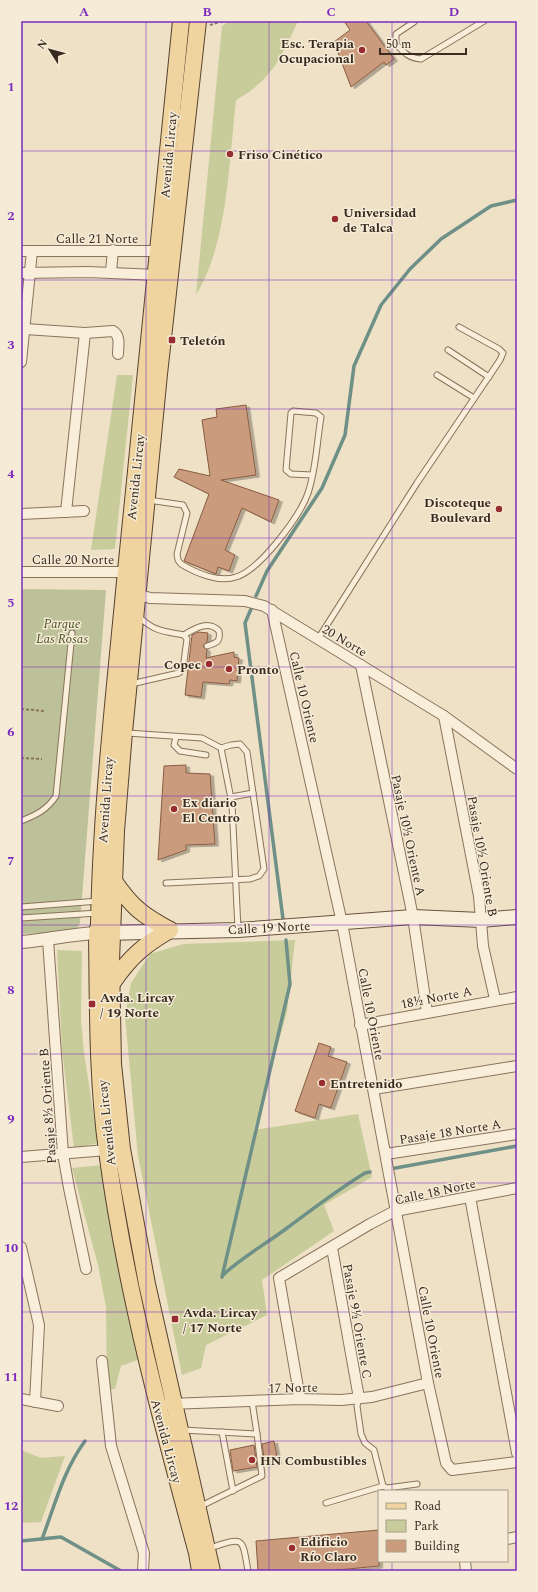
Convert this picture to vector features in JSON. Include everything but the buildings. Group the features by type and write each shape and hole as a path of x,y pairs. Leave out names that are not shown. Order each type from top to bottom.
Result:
{"main road":[{"name":"Avenida Lircay","path":"181,21 166,251 147,500 128,685 114,881 104,933 100,1060 107,1150 132,1296 157,1405 197,1553 200,1571"},
{"name":"Avenida Lircay","path":"202,24 166,251 157,274 104,790 99,907 113,982 113,1064 122,1149 147,1284 199,1508 212,1571"},
{"path":"114,881 140,912 147,918 170,930"},
{"name":"Calle 19 Norte","path":"104,933 170,930 238,930 413,918 481,920 517,917"},
{"path":"113,982 122,968 141,948 170,930"}],"street":[{"path":"111,272 112,250"},
{"name":"Calle 21 Norte","path":"21,251 166,251"},
{"path":"21,362 25,329 25,273 32,251"},
{"path":"25,273 111,272 157,274"},
{"path":"25,329 85,334 109,330 116,333 119,338 118,354"},
{"path":"66,512 85,334"},
{"path":"21,514 84,511"},
{"name":"Calle 20 Norte","path":"21,572 126,572"},
{"name":"20 Norte","path":"137,594 150,598 245,601 264,606 444,716 517,769"},
{"name":"Calle 10 Oriente","path":"272,610 342,923 428,1383 446,1463 452,1470 517,1462"},
{"name":"Pasaje 10½ Oriente A","path":"361,665 413,918 427,1012"},
{"name":"Pasaje 10½ Oriente B","path":"444,716 479,896 483,946 495,999"},
{"name":"Calle 19 Norte","path":"21,942 48,940 77,934 104,933"},
{"name":"Pasaje 8½ Oriente B","path":"48,940 63,1154 68,1188 86,1268"},
{"name":"18½ Norte A","path":"360,1025 517,996"},
{"path":"374,1089 517,1066"},
{"name":"Pasaje 18 Norte A","path":"386,1154 517,1134"},
{"path":"21,1157 107,1150"},
{"name":"Calle 18 Norte","path":"300,1399 279,1278 332,1248 370,1224 395,1211 517,1188"},
{"path":"470,1197 517,1453"},
{"path":"21,1247 40,1325 35,1402"},
{"name":"Pasaje 9½ Oriente C","path":"332,1248 359,1398"},
{"path":"102,1361 111,1446 144,1552 143,1571"},
{"name":"17 Norte","path":"157,1405 175,1403 300,1399 341,1400 372,1397 428,1383"},
{"path":"21,1399 58,1406"}],"lane":[{"path":"414,22 396,34 396,44 404,54 412,58 421,59 484,21"},
{"path":"318,639 417,483 500,360 503,353 459,327"},
{"path":"448,350 489,377"},
{"path":"437,375 474,398"},
{"path":"147,500 183,505 186,508 188,513 177,554 178,560 181,564 217,578 236,578 244,574 259,560 292,524 308,493 312,475 321,417 316,414 293,411 291,414 286,470 291,474 312,475"},
{"path":"136,613 146,623 161,632 184,635 202,626 214,627 219,631 220,639 218,642 207,646"},
{"path":"21,821 50,806 56,796 72,633"},
{"path":"128,685 179,673 183,669 188,644 187,638 184,635"},
{"path":"124,732 202,738 221,748 231,744 240,744 245,747 247,752 264,869 259,876 237,881 166,884"},
{"path":"176,737 174,745 180,751 206,755"},
{"path":"221,748 231,797 237,881 238,930"},
{"path":"231,797 253,793"},
{"path":"21,907 99,907"},
{"path":"21,918 99,907"},
{"path":"359,1398 357,1406 361,1434 365,1443 374,1450 384,1486"},
{"path":"199,1508 262,1476 252,1401"},
{"path":"181,1430 257,1434"},
{"path":"222,1432 233,1491"},
{"path":"326,1503 384,1486 387,1488 417,1484"},
{"path":"207,1549 234,1540 239,1542 244,1546 248,1571"}],"path":[{"path":"202,24 223,21"},
{"path":"21,709 45,711"},
{"path":"21,758 42,759"}],"green space":[{"path":"229,21 298,21 281,56 267,76 248,93 236,100 229,175 221,227 207,274 196,295 222,26"},
{"path":"117,375 133,375 115,549 91,550"},
{"name":"Parque Las Rosas","path":"21,589 106,590 80,923 76,930 71,932 21,934"},
{"path":"295,940 287,1012 254,1130 358,1114 372,1177 324,1205 334,1231 262,1280 267,1315 206,1345 201,1368 182,1375 138,1156 125,1017 131,983 150,954 183,944"},
{"path":"57,950 82,951 81,1019 84,1053 98,1143 74,1148 62,1050"},
{"path":"103,1165 138,1360 121,1366 115,1389 107,1389 106,1307 98,1265 72,1168"},
{"path":"21,1450 41,1458 65,1456 41,1522 21,1523"}],"waterway":[{"path":"256,596 267,571 322,488 345,435 354,366 381,305 410,269 441,239 491,206 517,200"},
{"path":"251,609 245,623 283,919"},
{"path":"222,1277 290,984 286,940"},
{"path":"390,1169 517,1146"},
{"path":"223,1275 246,1256 335,1193 365,1173 370,1172"},
{"path":"42,1539 65,1476 77,1452 85,1441"},
{"path":"21,1541 61,1537 121,1571"}],"place":[{"name":"Esc. Terapia Ocupacional","path":"362,50"},
{"name":"Friso Cinético","path":"230,154"},
{"name":"Universidad de Talca","path":"335,219"},
{"name":"Teletón","path":"172,340"},
{"name":"Discoteque Boulevard","path":"499,509"},
{"name":"Copec","path":"209,664"},
{"name":"Pronto","path":"229,669"},
{"name":"Ex diario El Centro","path":"174,809"},
{"name":"Avda. Lircay / 19 Norte","path":"92,1004"},
{"name":"Entretenido","path":"322,1083"},
{"name":"Avda. Lircay / 17 Norte","path":"175,1319"},
{"name":"HN Combustibles","path":"252,1460"},
{"name":"Edificio Río Claro","path":"292,1548"}]}
